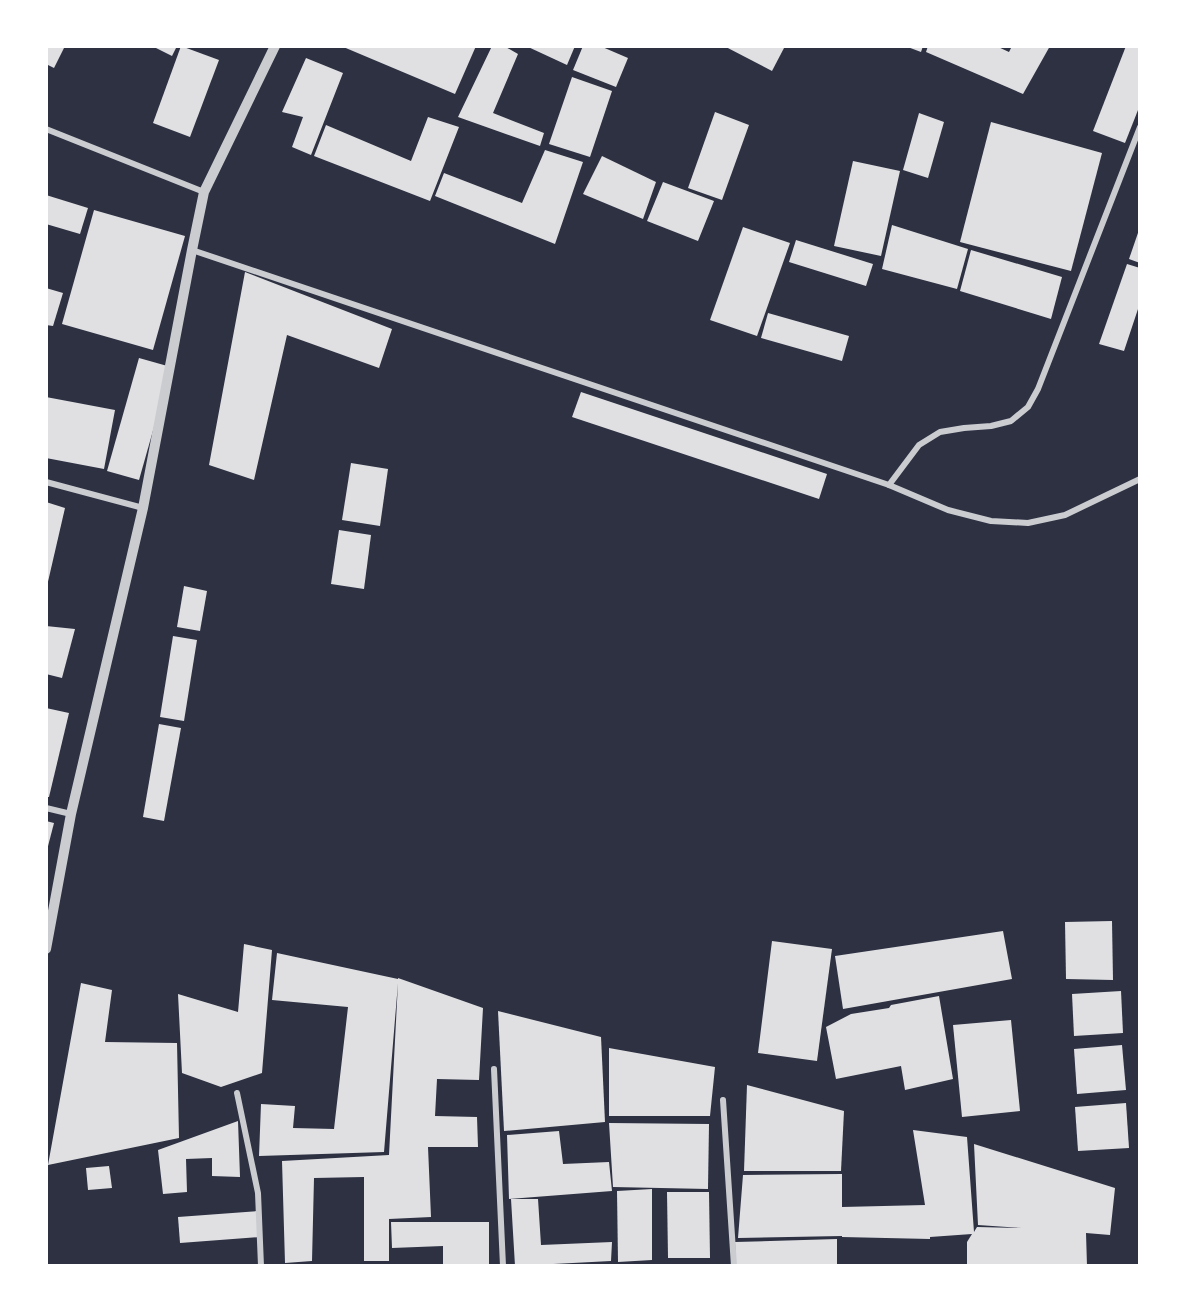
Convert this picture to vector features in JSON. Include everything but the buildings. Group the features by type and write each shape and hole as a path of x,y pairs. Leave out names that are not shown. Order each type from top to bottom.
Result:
{"street":[{"path":"46,949 71,814 143,508 204,192 275,46"},
{"path":"889,485 919,445 940,432 991,426 1011,421 1028,407 1042,378 1140,127"},
{"path":"46,129 204,192"},
{"path":"192,250 889,485 948,510 991,521 1029,523 1065,515 1140,479"},
{"path":"46,482 143,508"},
{"path":"46,808 71,814"},
{"path":"494,1069 503,1266"},
{"path":"237,1093 258,1192 261,1266"},
{"path":"723,1100 734,1266"}]}
